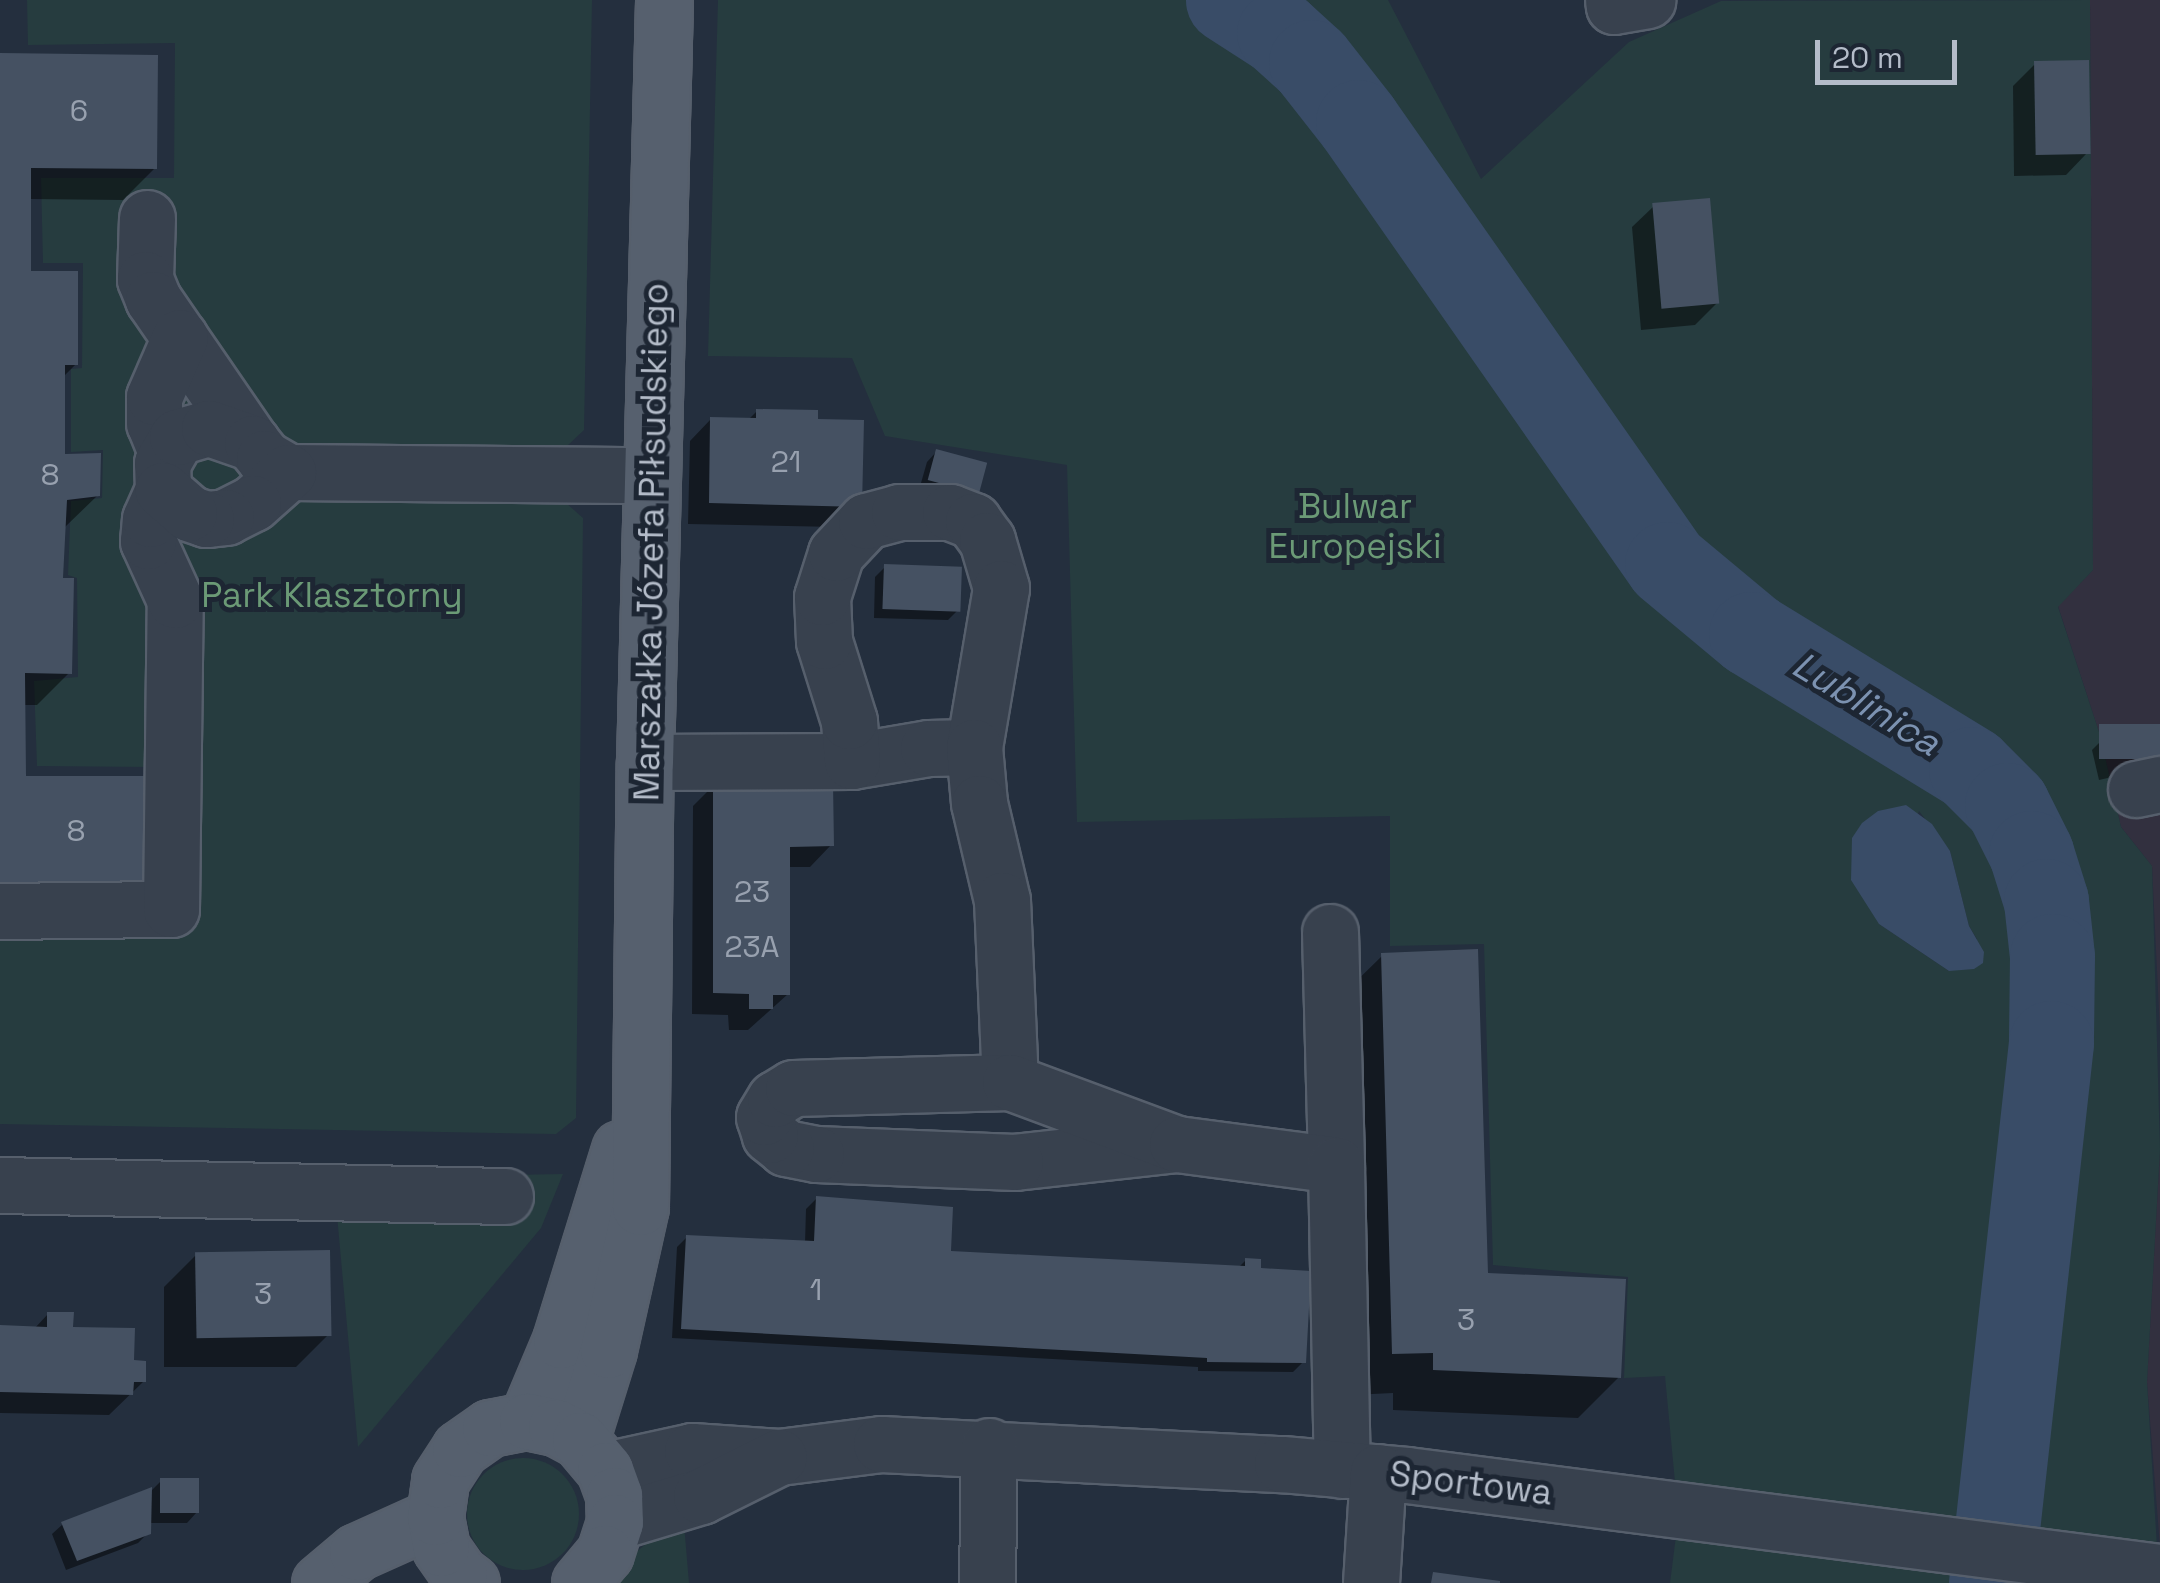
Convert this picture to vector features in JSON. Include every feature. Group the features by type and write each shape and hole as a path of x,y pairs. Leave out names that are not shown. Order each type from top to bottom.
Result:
{"main road":[{"name":"Marszałka Józefa Piłsudskiego","path":"584,1582 605,1554 600,1478 608,1350 640,1207 645,762 664,0"},
{"name":"Marszałka Józefa Piłsudskiego","path":"527,1422 561,1340 642,1084"},
{"path":"452,1580 435,1517 440,1480 460,1449 490,1428 527,1422 556,1427 600,1478"},
{"path":"320,1583 357,1552 435,1517"}],"street":[{"path":"1613,0 1614,6 1647,0"},
{"path":"147,218 144,280 264,473"},
{"path":"180,337 154,398 154,423 176,505 206,520 226,516 264,473"},
{"path":"0,911 171,909 174,600 148,541 150,519 177,437 209,428 264,473 652,474"},
{"path":"174,600 264,473"},
{"path":"852,761 849,721 824,640 822,597 836,553 866,521 899,512 950,512 974,520 987,540 1001,588 974,747 980,803 1002,900 1010,1082"},
{"path":"645,762 852,761 928,748 974,747"},
{"path":"1330,932 1336,1164 1371,1583"},
{"path":"1177,1144 1015,1162 816,1154 786,1148 770,1135 764,1117 775,1099 794,1088 1010,1082 1177,1144 1336,1164"},
{"path":"0,1185 505,1196"},
{"name":"Sportowa","path":"600,1478 692,1451 779,1457 881,1444 989,1446 1360,1471 2160,1572"},
{"path":"987,1583 989,1446"}],"shaded area":[{"path":"2090,0 2160,0 2160,1032 2152,866 2121,827 2100,735 2058,606 2093,570"},
{"path":"2160,1149 2160,1547 2147,1382"}],"green space":[{"name":"Park Klasztorny","path":"27,0 592,0 584,430 566,447 566,503 583,518 576,1118 556,1134 0,1124 0,893 152,892 152,767 37,766 34,681 78,677 77,578 68,575 71,501 102,498 103,450 71,452 71,369 82,368 83,263 43,263 41,178 174,178 175,43 28,45"},
{"name":"Bulwar Europejski","path":"718,0 1388,0 1481,179 1629,42 1721,1 2090,0 2093,570 2058,607 2100,735 2121,827 2152,866 2160,1149 2147,1382 2157,1547 1675,1482 1665,1376 1624,1378 1628,1277 1493,1265 1484,944 1390,946 1390,816 1077,822 1067,465 885,436 852,358 708,356","holes":["1919,811 1950,851 1969,926 1977,939 1949,971 1879,924"]},
{"path":"563,1174 541,1228 358,1447 337,1215 507,1175"},
{"path":"523,1458 544,1463 562,1475 574,1493 579,1514 574,1535 562,1553 544,1565 523,1570 502,1565 484,1553 472,1535 467,1514 472,1493 484,1475 502,1463"},
{"path":"684,1524 689,1583 620,1583 635,1553 659,1533"},
{"path":"1677,1528 2055,1583 1670,1583"}],"water":[{"path":"1906,805 1932,824 1950,851 1969,926 1984,952 1983,963 1974,969 1949,971 1879,924 1851,880 1852,838 1862,823 1878,811"}],"building":[{"path":"0,53 158,55 157,169 31,168 31,271 78,271 78,365 65,365 65,454 101,453 100,496 67,500 63,578 74,578 72,674 25,673 26,776 152,776 153,886 0,887"},
{"path":"2089,60 2091,154 2036,155 2034,61"},
{"path":"1710,198 1719,304 1661,309 1652,203"},
{"path":"756,409 818,410 818,419 864,420 862,507 709,503 710,417 756,418"},
{"path":"936,449 987,463 979,494 928,480"},
{"path":"884,564 962,567 960,612 882,609"},
{"path":"2099,724 2160,724 2160,759 2099,759"},
{"path":"713,782 833,783 834,846 790,847 790,995 773,995 773,1009 749,1009 749,994 713,993"},
{"path":"1478,949 1488,1273 1626,1279 1621,1378 1433,1370 1433,1353 1392,1354 1381,953"},
{"path":"816,1196 953,1207 951,1251 1245,1266 1245,1258 1261,1259 1261,1268 1311,1271 1306,1363 1207,1362 1207,1358 681,1329 686,1235 814,1241"},
{"path":"330,1250 332,1336 197,1338 195,1252"},
{"path":"47,1312 74,1312 73,1327 135,1328 134,1360 146,1361 146,1382 134,1382 133,1395 0,1392 0,1325 47,1327"},
{"path":"160,1478 199,1478 199,1513 160,1513"},
{"path":"152,1487 151,1534 77,1561 61,1522"},
{"path":"1433,1572 1500,1581 1500,1583 1431,1583"}],"waterway":[{"name":"Lublinica","path":"1228,0 1279,33 1311,62 1358,122 1667,564 1751,634 1971,769 2007,805 2031,853 2046,901 2052,956 2051,1043 1991,1583"}]}
